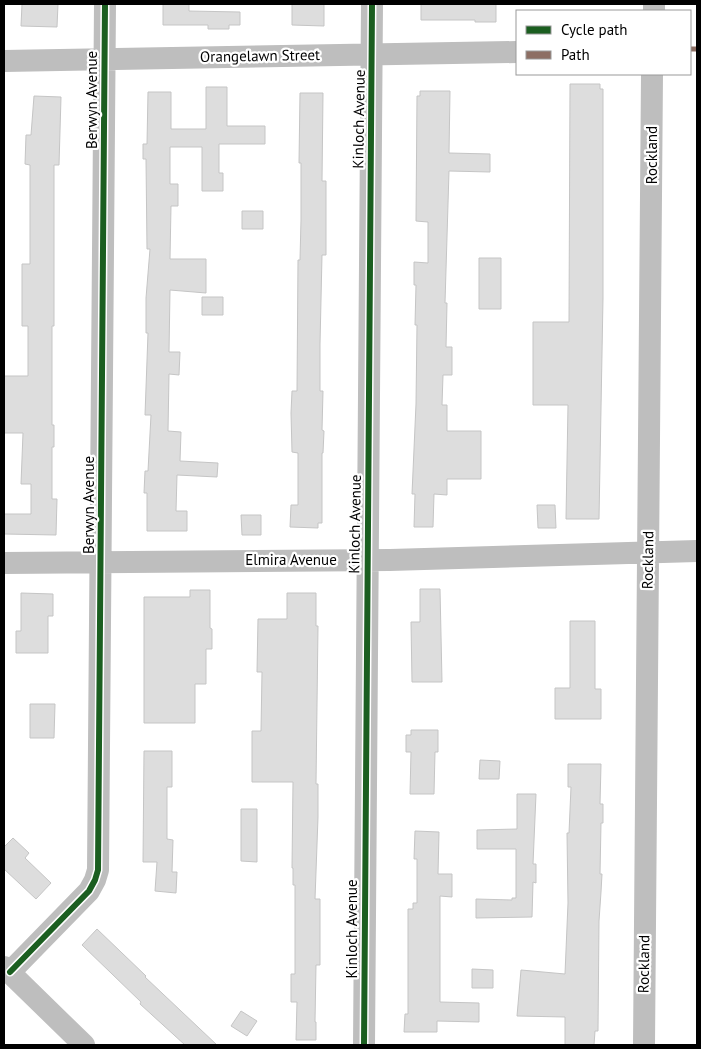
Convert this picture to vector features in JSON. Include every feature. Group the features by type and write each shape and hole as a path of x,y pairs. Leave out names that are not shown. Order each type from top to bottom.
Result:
{"street":[{"name":"Berwyn Avenue","path":"7,969 88,891 95,880 98,870 105,4"},
{"name":"Kinloch Avenue","path":"364,1045 372,4"},
{"name":"Orangelawn Street","path":"4,61 516,52"},
{"name":"Rockland","path":"644,1045 652,75"},
{"name":"Elmira Avenue","path":"4,562 367,560 697,551"},
{"path":"7,969 84,1045"}],"building":[{"path":"22,4 58,4 57,27 21,26"},
{"path":"163,4 189,4 189,11 240,12 240,25 229,25 229,29 208,29 208,25 163,25"},
{"path":"292,4 324,4 324,26 292,25"},
{"path":"421,4 496,4 496,22 421,20"},
{"path":"570,84 600,84 600,89 603,89 603,298 599,519 566,519 568,405 533,405 533,322 569,322"},
{"path":"206,87 227,87 227,126 265,126 265,144 219,144 219,173 223,173 223,191 202,191 202,147 170,147 170,184 178,184 178,206 171,206 170,259 206,259 206,293 170,290 169,352 180,352 179,375 169,374 168,431 181,432 180,461 218,463 217,477 177,475 176,511 187,511 187,531 147,531 147,493 144,493 145,471 148,471 151,415 145,415 148,333 146,333 146,298 150,249 147,249 146,159 143,159 143,144 147,144 148,92 171,92 171,129 206,129"},
{"path":"420,91 450,91 449,153 490,154 490,172 449,171 445,303 447,303 446,347 452,347 452,375 443,375 442,405 447,405 447,431 481,431 481,479 447,479 447,495 434,494 433,527 414,527 415,494 412,494 417,325 415,325 416,285 414,285 414,262 428,263 428,222 416,221 417,96 420,96"},
{"path":"300,93 323,93 322,181 326,181 326,255 322,255 320,391 323,391 322,430 324,431 322,453 322,523 318,523 318,528 290,527 291,505 298,505 298,453 292,452 291,413 292,391 297,391 298,260 300,260 301,220 301,163 299,163"},
{"path":"34,96 61,97 59,165 54,165 54,326 52,326 52,425 54,425 54,447 52,447 52,499 57,499 56,535 4,534 4,514 31,514 31,484 21,484 23,433 4,433 4,376 28,376 28,326 22,326 22,264 30,264 30,165 25,164 26,135 31,135"},
{"path":"242,211 263,211 263,229 242,229"},
{"path":"479,258 501,258 501,309 479,309"},
{"path":"202,297 223,297 223,315 202,315"},
{"path":"537,505 555,505 556,528 538,528"},
{"path":"241,515 261,515 261,535 242,535"},
{"path":"420,589 440,589 442,682 412,682 411,622 420,622"},
{"path":"190,590 210,590 210,628 212,629 212,649 206,649 206,684 195,684 195,723 144,723 144,597 190,597"},
{"path":"21,593 53,594 53,616 48,616 48,653 16,653 16,631 21,631"},
{"path":"287,593 316,593 316,626 318,626 316,784 318,784 318,817 315,899 320,899 320,965 316,965 316,1040 296,1040 297,1002 291,1002 291,974 295,974 295,885 293,885 292,868 293,782 252,782 252,731 261,731 262,672 257,672 258,619 287,619"},
{"path":"570,621 595,621 595,689 601,689 601,719 555,719 555,688 570,688"},
{"path":"30,704 55,704 54,738 30,738"},
{"path":"411,730 438,730 438,752 435,752 434,794 410,794 411,752 406,752 406,735 411,735"},
{"path":"144,751 172,751 172,787 167,787 167,839 173,840 172,872 177,872 176,893 155,891 157,862 143,862"},
{"path":"480,760 500,761 499,779 479,779"},
{"path":"568,764 601,764 600,804 603,804 603,823 601,823 600,874 602,874 599,921 598,1031 595,1031 594,1045 565,1045 565,1017 517,1016 521,970 565,974 568,903 567,833 569,833 571,787 568,787"},
{"path":"517,794 536,794 533,864 536,864 536,883 533,882 532,917 476,918 476,899 512,900 512,898 516,898 516,849 477,849 477,830 517,829"},
{"path":"241,809 257,809 257,862 241,861"},
{"path":"415,831 439,832 438,874 452,874 452,897 440,896 440,1002 479,1003 479,1022 437,1021 437,1032 404,1032 405,1014 408,1014 408,909 413,909 413,903 417,903 417,859 414,859"},
{"path":"13,838 29,853 25,858 51,883 36,899 4,869 4,847"},
{"path":"97,929 217,1045 185,1045 140,1004 141,1002 82,945"},
{"path":"472,969 493,970 493,988 472,988"},
{"path":"241,1011 257,1021 247,1036 231,1026"}],"marked path":[{"path":"691,49 697,49"}],"cycle path":[{"path":"10,972 89,891 98,870 105,4"},
{"path":"364,1045 372,4"}]}
